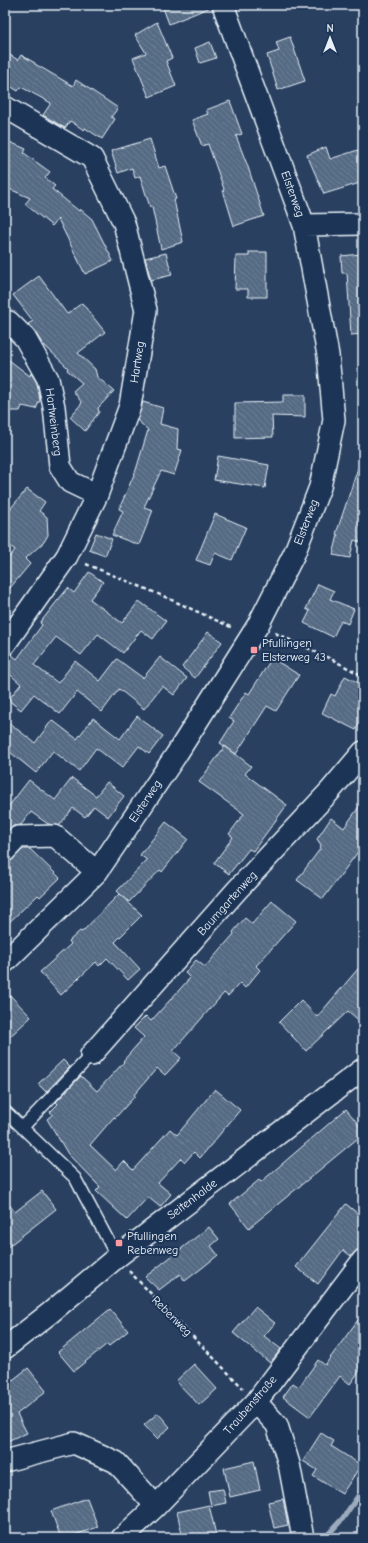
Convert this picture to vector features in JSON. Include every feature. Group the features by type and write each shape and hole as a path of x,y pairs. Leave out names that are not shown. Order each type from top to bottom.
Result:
{"street":[{"name":"Elsterweg","path":"5,962 97,872 176,755 255,631 294,554 320,487 334,420 328,355 304,224 223,5"},
{"name":"Hartweg","path":"5,107 92,158 124,223 146,310 130,406 97,495 67,556 5,644"},
{"path":"304,224 363,224"},
{"name":"Hartweinberg","path":"5,321 9,322 26,338 48,379 54,407 60,466 70,482 97,495"},
{"name":"Baumgartenweg","path":"90,1055 232,896 330,791 363,752"},
{"path":"5,851 18,837 55,836 97,872"},
{"name":"Seitenhalde","path":"5,1348 50,1313 117,1257 363,1068"},
{"name":"Traubenstraße","path":"122,1538 156,1506 256,1402 363,1260"},
{"path":"256,1402 277,1426 289,1464 302,1533"},
{"path":"5,1461 74,1443 116,1462 156,1506"}],"lane":[{"path":"23,1127 90,1055"},
{"path":"5,1111 75,1178 117,1257"}],"path":[{"path":"67,556 163,596 332,659 363,676"},
{"name":"Rebenweg","path":"117,1257 136,1279 256,1402"}],"building":[{"path":"162,5 211,5 211,7 169,24"},
{"path":"157,22 172,58 166,61 176,86 149,97 133,58 146,53 135,35"},
{"path":"290,37 305,81 278,90 267,55 279,51 276,42"},
{"path":"210,42 216,58 200,63 195,48"},
{"path":"5,52 18,60 21,55 73,86 76,80 118,108 111,117 115,119 102,139 85,128 84,130 70,121 65,128 43,115 51,103 21,87 18,91 5,83"},
{"path":"230,101 242,134 236,136 264,216 234,226 223,190 224,189 208,144 202,146 192,120 208,114 206,110"},
{"path":"150,139 159,168 165,166 176,199 174,200 183,242 161,249 152,207 150,207 140,176 135,178 132,168 118,173 111,151"},
{"path":"5,140 26,149 24,153 50,172 45,178 55,186 52,189 79,211 80,209 92,219 113,261 85,274 58,219 52,226 25,204 30,198 5,187"},
{"path":"326,147 330,159 358,150 363,163 363,182 324,194 307,155"},
{"path":"249,252 267,252 267,297 248,297 248,289 235,289 236,256 249,256"},
{"path":"166,253 172,275 151,280 145,258"},
{"path":"361,254 363,259 363,334 351,335 347,273 342,273 341,256"},
{"path":"39,276 67,314 82,303 105,332 78,353 95,369 97,377 114,391 98,408 99,412 85,431 70,417 82,403 73,391 82,383 67,370 68,368 42,343 28,324 33,321 13,295"},
{"path":"5,357 30,376 31,373 37,383 40,400 36,409 22,406 20,411 5,411"},
{"path":"283,395 305,395 305,417 272,416 273,437 235,438 235,403 283,402"},
{"path":"143,402 163,408 160,424 178,429 177,449 182,450 174,475 161,471 144,507 153,510 139,545 112,535 123,511 119,509 136,470 148,430 137,420"},
{"path":"218,456 269,465 265,488 214,480"},
{"path":"360,462 363,462 363,543 354,540 350,558 333,555 338,535 336,534"},
{"path":"27,489 45,502 39,511 47,517 48,535 44,542 25,559 30,564 5,594 5,562 15,550 5,542 5,515"},
{"path":"215,514 246,527 232,560 215,553 210,565 196,560"},
{"path":"96,533 112,539 105,556 89,550"},
{"path":"89,572 103,582 90,599 122,623 139,601 166,621 153,639 141,630 123,653 98,634 81,655 56,637 34,665 58,683 75,661 100,681 117,659 143,678 160,657 187,678 174,695 162,686 144,709 119,689 102,712 77,692 60,714 34,694 21,710 8,700 21,684 5,670 5,656 11,654 17,659 42,625 40,623 68,588 74,593"},
{"path":"318,584 334,591 330,599 354,609 348,624 341,621 333,637 304,623 310,611 306,609"},
{"path":"208,632 222,642 195,678 182,667"},
{"path":"272,658 299,675 276,711 267,706 236,754 220,743 234,721 229,718 246,692 249,694"},
{"path":"345,676 363,685 363,715 356,730 322,713 331,694 335,696"},
{"path":"137,716 163,736 149,754 139,746 122,768 96,748 79,771 53,751 36,773 5,748 5,720 35,743 52,720 77,739 93,718 120,739"},
{"path":"225,746 251,766 245,774 287,805 253,851 249,849 229,874 214,863 233,837 229,834 244,814 199,782"},
{"path":"72,778 96,796 107,782 124,796 108,817 94,806 85,817 73,808 59,826 48,824 31,812 21,825 13,826 5,833 5,811 29,780 55,800"},
{"path":"363,801 363,845 323,899 297,880 320,849 321,845 317,839 331,818 344,828"},
{"path":"166,822 188,839 162,872 160,870 129,902 117,891 147,860 140,855"},
{"path":"23,849 30,849 60,878 40,897 38,895 5,926 5,863 13,859"},
{"path":"119,894 142,915 115,942 140,969 128,980 107,958 99,966 96,962 61,995 40,972 71,944 69,941 80,931 82,932"},
{"path":"272,901 296,921 256,966 260,970 245,988 240,983 228,996 224,993 173,1051 181,1058 165,1075 157,1068 134,1095 135,1096 115,1118 114,1117 90,1145 116,1170 124,1161 133,1170 170,1129 177,1135 215,1089 240,1110 200,1158 194,1152 185,1162 181,1158 158,1183 171,1194 160,1207 148,1197 127,1220 96,1191 100,1187 68,1154 47,1119 53,1114 50,1112 58,1104 56,1102 81,1076 97,1091 124,1062 123,1061 144,1037 134,1028 146,1016 151,1021 190,978 185,973 196,960 205,967 234,934 233,932 245,918 252,924"},
{"path":"363,963 363,1024 348,1011 306,1051 279,1022 301,1000 317,1017"},
{"path":"5,990 31,1017 5,1041"},
{"path":"63,1060 70,1067 46,1092 38,1084"},
{"path":"346,1109 363,1130 363,1134 249,1228 230,1204 259,1180 261,1182"},
{"path":"42,1191 56,1209 5,1249 5,1199 15,1212"},
{"path":"346,1204 363,1218 363,1245 351,1256 343,1250 318,1284 296,1267"},
{"path":"209,1227 219,1239 211,1246 218,1255 202,1268 185,1281 180,1274 159,1290 145,1277"},
{"path":"255,1307 275,1323 264,1336 281,1349 270,1363 233,1333"},
{"path":"110,1309 128,1331 109,1346 107,1344 74,1371 58,1352"},
{"path":"363,1313 363,1366 350,1384 340,1376 310,1417 283,1397 293,1383 299,1387 318,1360 325,1365"},
{"path":"194,1364 217,1389 199,1405 176,1381"},
{"path":"28,1368 46,1391 17,1414 27,1433 5,1443 5,1386"},
{"path":"158,1413 170,1427 157,1439 144,1425"},
{"path":"321,1433 334,1441 331,1446 361,1465 342,1494 313,1476 317,1470 303,1461"},
{"path":"254,1461 260,1490 230,1497 224,1468"},
{"path":"223,1489 226,1503 211,1506 208,1491"},
{"path":"87,1498 98,1527 66,1538 61,1538 51,1511"},
{"path":"283,1499 288,1525 274,1528 268,1502"},
{"path":"209,1505 216,1535 205,1538 183,1538 177,1512"}],"waterway":[{"path":"325,1538 343,1518 363,1489"}],"place":[{"name":"Pfullingen Elsterweg 43","path":"254,650"},
{"name":"Pfullingen Rebenweg","path":"119,1243"}]}
